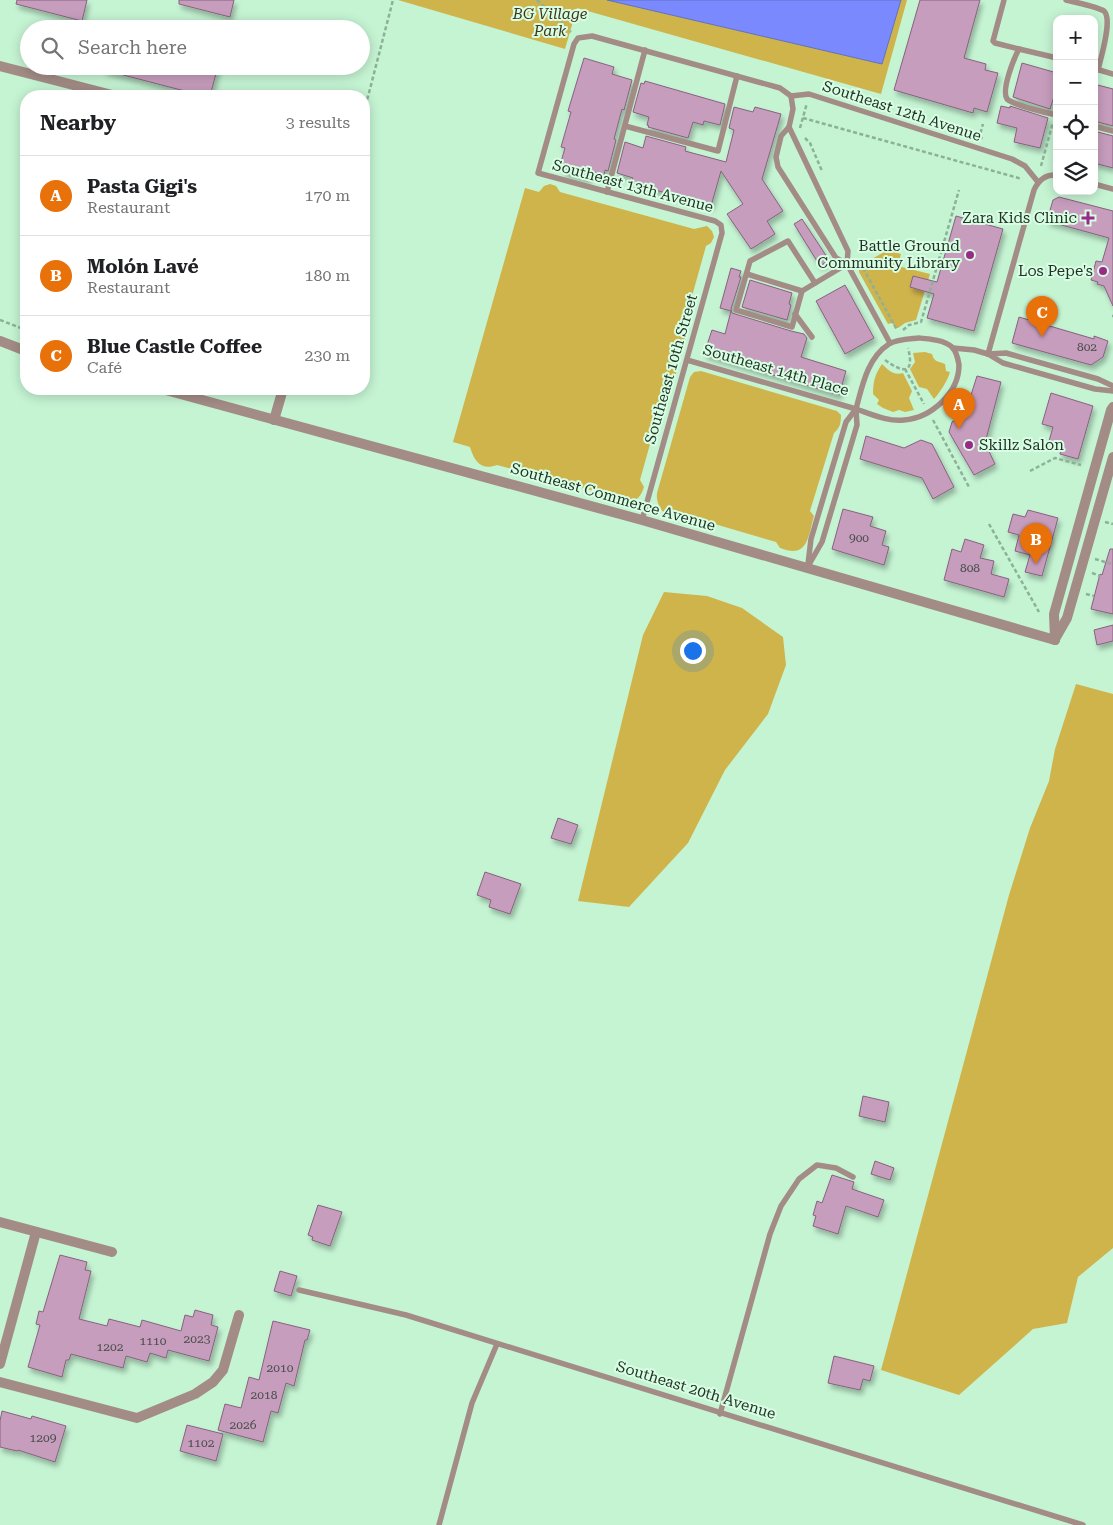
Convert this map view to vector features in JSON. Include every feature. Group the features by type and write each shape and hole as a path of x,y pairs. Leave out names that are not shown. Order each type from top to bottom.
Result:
{"street":[{"path":"0,66 20,71"},
{"path":"35,75 93,90"},
{"path":"0,341 20,349"},
{"name":"Southeast Commerce Avenue","path":"184,395 642,520 1055,640"},
{"path":"274,420 281,395"},
{"path":"1055,640 1054,614 1113,407"},
{"path":"1055,640 1067,618 1113,456"},
{"path":"0,1222 112,1252"},
{"path":"0,1364 36,1232"},
{"path":"0,1382 137,1418 195,1394 213,1382 223,1370 239,1314"}],"lane":[{"path":"1004,0 993,41 1053,57"},
{"path":"1066,0 1105,11 1110,18 1110,26 1098,63"},
{"name":"Southeast 12th Avenue","path":"578,38 592,36 645,50 780,88 791,96 806,94 1012,159 1025,166 1038,182"},
{"name":"Southeast 13th Avenue","path":"578,38 574,44 538,173 715,221 721,225"},
{"path":"1019,49 1013,60 1005,91 1007,99 1015,104 1053,117"},
{"path":"607,192 645,50"},
{"path":"1098,70 1113,74"},
{"path":"625,126 718,151 738,76"},
{"path":"791,96 793,109 788,127 781,136 776,157 778,167 836,258 847,264 890,343"},
{"path":"788,127 848,251 847,264"},
{"path":"1098,127 1113,131"},
{"path":"988,354 1034,190 1038,182 1046,176 1053,175"},
{"path":"1098,185 1113,189"},
{"name":"Southeast 10th Street","path":"642,520 722,233 721,225"},
{"path":"815,283 788,241 750,262 736,310 792,327 802,291 847,264"},
{"path":"747,274 802,291"},
{"path":"796,314 812,337"},
{"path":"807,568 811,539 846,422 856,409 868,370 878,353 890,343 920,338 939,341 953,348 974,350 988,354 1003,363 1096,389 1113,391"},
{"path":"856,409 885,419 898,421 914,419 928,412 943,402 955,383 959,368 958,356 953,348"},
{"path":"988,354 1006,353 1098,379 1113,386"},
{"name":"Southeast 14th Place","path":"687,360 856,409"},
{"path":"807,568 822,542 857,425 856,409"},
{"path":"720,1414 770,1234 781,1206 799,1179 817,1165 836,1168 853,1177"},
{"name":"Southeast 20th Avenue","path":"299,1290 406,1315 720,1414 1083,1525"},
{"path":"439,1525 472,1403 497,1344"}],"path":[{"path":"370,90 393,0"},
{"path":"537,0 578,38"},
{"path":"799,132 807,103"},
{"path":"803,118 1024,179"},
{"path":"980,141 982,139 980,135 983,124"},
{"path":"1042,166 1053,125"},
{"path":"802,136 810,143 825,179"},
{"path":"966,163 968,157"},
{"path":"863,268 896,330 922,322 959,190"},
{"path":"0,320 20,328"},
{"path":"885,360 898,369 905,368 910,365 911,360 908,347"},
{"path":"905,368 969,487"},
{"path":"1030,470 1056,458 1081,465"},
{"path":"1105,522 1113,524"},
{"path":"989,524 1039,612"},
{"path":"1095,560 1112,564"},
{"path":"1091,573 1100,576"},
{"path":"1085,594 1094,596"}],"green space":[{"name":"BG Village Park","path":"398,0 607,0 882,64 901,0 907,0 881,94 577,8 565,49"},
{"path":"550,184 556,186 560,192 694,229 707,226 712,231 714,237 711,243 706,246 684,325 687,331 684,345 677,348 673,363 677,370 673,383 666,387 640,480 644,487 640,496 630,503 616,502 613,496 497,465 491,467 482,466 474,457 470,447 453,442 525,188 539,192 544,186"},
{"path":"886,251 901,254 898,266 930,274 916,320 905,323 898,328 892,323 888,324 859,272 861,265"},
{"path":"925,352 932,354 938,362 945,364 946,371 950,372 943,387 934,399 927,389 919,387 910,369 915,362 913,353"},
{"path":"882,364 894,373 903,373 912,391 909,398 914,410 893,412 877,404 879,400 873,394 873,386"},
{"path":"701,371 837,411 841,415 840,425 834,433 810,511 814,516 808,538 805,544 796,551 780,548 776,542 684,515 678,517 668,516 658,504 657,493 690,377 694,372"},
{"path":"664,592 707,596 742,608 783,637 786,665 768,714 725,770 688,843 629,907 578,901 643,635"},
{"path":"1076,684 1113,694 1113,1248 1078,1277 1067,1323 1033,1329 959,1395 881,1370 1009,895 1030,828 1049,781 1055,749"}],"water":[{"path":"607,0 901,0 882,64"}],"building":[{"path":"17,0 87,0 82,20 16,4"},
{"path":"179,0 234,0 230,17 179,4"},
{"path":"920,0 980,0 964,58 986,64 985,70 998,73 987,112 974,108 973,113 894,90"},
{"path":"584,58 614,67 612,74 632,80 614,139 616,140 608,171 605,170 604,175 591,171 588,179 563,172 564,167 560,165 565,148 561,147 571,112 568,111"},
{"path":"1022,63 1053,72 1053,100 1050,109 1013,97"},
{"path":"123,75 216,75 212,90 181,90"},
{"path":"645,81 725,104 720,125 704,121 703,125 693,122 688,138 648,127 649,117 633,112 641,83 644,84"},
{"path":"1098,85 1113,89 1113,126 1098,122"},
{"path":"1001,106 1010,108 1010,106 1048,118 1040,148 1014,142 1017,128 997,123"},
{"path":"734,107 753,112 755,107 781,114 762,179 783,211 767,221 775,234 751,249 727,214 743,204 721,171 711,206 631,183 633,178 617,173 625,142 643,148 646,136 686,147 685,151 726,162 734,130 729,128"},
{"path":"1098,132 1113,136 1113,168 1098,164"},
{"path":"1059,197 1113,211 1113,306 1104,286 1091,280 1096,261 1102,262 1109,238 1047,221 1053,200"},
{"name":"Battle Ground Community Library","path":"956,216 1003,229 974,331 927,318 934,294 910,287 913,276 937,282"},
{"path":"802,219 829,260 820,266 794,224"},
{"path":"731,268 741,271 739,277 741,277 731,309 732,313 804,334 807,338 801,357 846,371 839,395 704,354 712,330 725,334 731,311 720,308"},
{"path":"750,280 792,293 787,320 742,307"},
{"path":"845,285 874,338 845,354 816,301"},
{"path":"1019,317 1094,339 1094,336 1108,341 1103,357 1091,365 1012,343"},
{"path":"977,376 1001,382 985,443 995,464 974,475 949,432 952,422 965,414"},
{"path":"1051,393 1093,406 1078,459 1060,454 1062,445 1049,441 1053,427 1042,424"},
{"path":"866,436 904,448 921,440 932,444 954,487 933,499 922,478 860,459"},
{"path":"843,509 873,517 870,526 886,531 882,545 889,547 884,565 832,549"},
{"path":"1028,510 1058,518 1042,576 1025,572 1030,555 1015,551 1019,535 1008,532 1013,514 1025,517"},
{"path":"965,539 984,545 980,558 994,561 991,574 1009,579 1004,597 944,580 952,549 961,552"},
{"path":"1110,549 1113,549 1113,614 1091,609 1100,574 1102,575"},
{"path":"1113,625 1113,641 1097,645 1094,630"},
{"path":"558,818 578,825 571,844 551,838"},
{"path":"485,872 521,884 510,914 489,907 491,900 477,895"},
{"path":"863,1096 889,1102 885,1122 859,1116"},
{"path":"875,1161 894,1168 890,1180 871,1174"},
{"path":"832,1175 854,1182 852,1189 884,1200 878,1217 846,1206 838,1234 813,1226 816,1216 813,1215 817,1201 822,1203"},
{"path":"318,1205 342,1212 330,1246 312,1240 313,1237 308,1235"},
{"path":"60,1255 87,1262 85,1270 91,1271 79,1319 107,1326 109,1319 140,1327 142,1320 181,1331 185,1315 193,1317 195,1310 213,1315 211,1325 218,1327 209,1361 168,1350 166,1358 150,1353 147,1362 126,1356 123,1368 71,1354 69,1360 66,1360 62,1377 28,1367 40,1325 36,1324 39,1311 43,1312"},
{"path":"280,1271 297,1276 291,1296 274,1291"},
{"path":"273,1321 310,1330 307,1340 305,1340 294,1386 286,1383 278,1413 271,1411 263,1442 218,1430 225,1404 241,1408 249,1377 259,1380"},
{"path":"834,1356 874,1366 870,1381 863,1379 860,1390 828,1383"},
{"path":"2,1411 31,1419 32,1416 66,1426 55,1462 18,1450 0,1447"},
{"path":"187,1425 223,1434 216,1461 180,1451"}],"place":[{"name":"Zara Kids Clinic","path":"1088,218"},
{"name":"Battle Ground Community Library","path":"970,255"},
{"name":"Los Pepe's","path":"1103,271"},
{"name":"Blue Castle Coffee","path":"1042,337"},
{"name":"Pasta Gigi's","path":"959,429"},
{"name":"Skillz Salon","path":"969,445"},
{"name":"Molón Lavé","path":"1036,564"}]}
